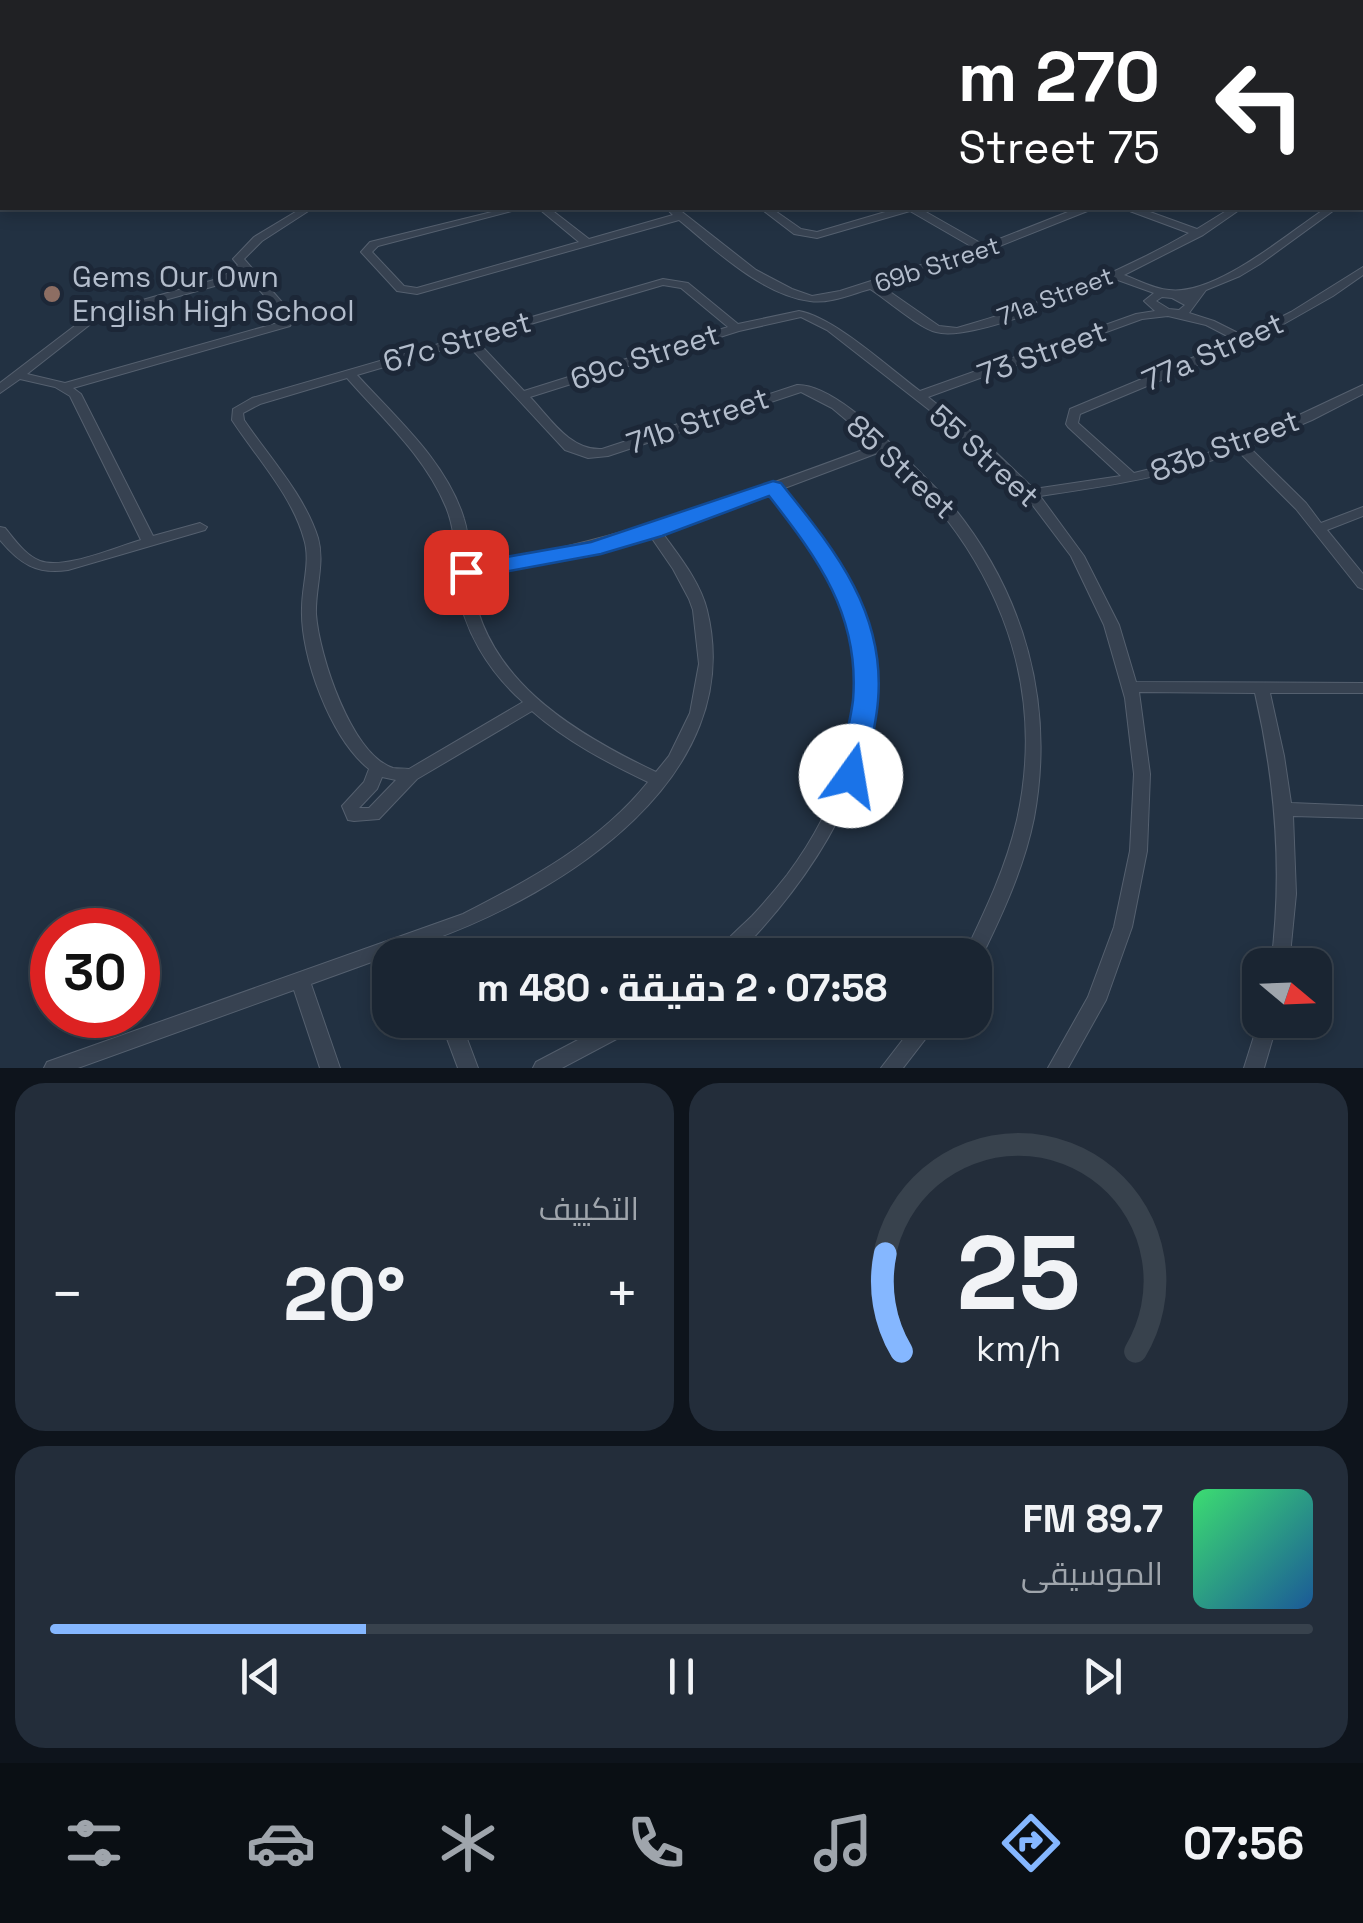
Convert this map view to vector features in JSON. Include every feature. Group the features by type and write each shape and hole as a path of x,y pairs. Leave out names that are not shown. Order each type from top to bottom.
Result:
{"street":[{"path":"17,376 66,386 286,324 289,318 238,258 251,244 305,210"},
{"path":"510,210 374,244 366,252 401,289 416,291 676,212 777,287 817,303"},
{"path":"546,210 585,241"},
{"path":"768,210 798,232 828,233 904,210"},
{"path":"914,210 983,250"},
{"name":"69b Street","path":"817,303 983,250 1081,210"},
{"path":"1138,210 1199,232"},
{"name":"71a Street","path":"872,285 936,329 957,331 1114,275 1234,210"},
{"path":"1151,303 1155,295 1201,290 1257,260 1324,210"},
{"path":"0,389 92,316 225,280 245,265"},
{"path":"1114,275 1190,304 1210,323"},
{"name":"77a Street","path":"1131,478 1076,428 1070,419 1074,412 1246,342 1360,276"},
{"name":"67c Street","path":"377,770 336,710 314,653 309,616 314,564 310,534 238,420 240,408 674,282 688,288 736,328"},
{"path":"1134,285 1151,303 1210,323 1246,342"},
{"path":"777,287 796,310"},
{"path":"1172,312 1190,304 1201,290"},
{"path":"796,310 798,299 817,303"},
{"path":"796,310 817,303"},
{"name":"55 Street","path":"817,303 832,328"},
{"name":"73 Street","path":"1140,316 1151,303"},
{"name":"69c Street","path":"521,396 796,310"},
{"name":"55 Street","path":"796,310 832,328 991,454 1032,496 1090,578 1118,640 1132,684 1144,769 1139,859 1113,956 1092,1007 1058,1068"},
{"name":"73 Street","path":"920,398 1140,316 1172,312"},
{"path":"468,339 521,396"},
{"path":"350,374 444,488 462,536 468,606 477,630 500,668 534,703 600,750 660,781"},
{"path":"66,386 75,394 148,542"},
{"name":"83b Street","path":"1032,496 1131,478 1240,446 1363,389"},
{"name":"71b Street","path":"521,396 570,447 588,454 788,390 809,390"},
{"name":"85 Street","path":"809,390 885,446 942,499 980,550 1009,607 1028,670 1034,754 1029,798 1008,877 981,938"},
{"path":"466,572 565,556 654,532 885,446"},
{"path":"1240,446 1320,528 1363,584"},
{"path":"741,938 786,892 834,816 856,757 866,701 861,637 844,584 814,534 773,487"},
{"path":"1320,528 1363,511"},
{"path":"0,532 29,564 46,568 200,527"},
{"path":"436,938 561,871 611,832 660,781 691,727 706,660 704,628 696,597 654,532"},
{"path":"1132,684 1363,688"},
{"path":"1260,687 1286,809 1289,888 1282,948"},
{"path":"411,775 392,777 377,770 371,784 350,806 354,815 373,814 411,775 534,703"},
{"path":"1286,809 1363,812"},
{"path":"54,1068 300,978 372,959"},
{"path":"300,978 330,1068"},
{"path":"457,1038 468,1068"},
{"path":"543,1068 600,1038"},
{"path":"891,1068 915,1038"},
{"path":"1254,1068 1263,1038"}],"place":[{"name":"Gems Our Own English High School","path":"52,294"}],"route":[{"path":"466,572 565,556 654,532 773,487 814,534 844,584 854,610 865,665 866,701 851,776"}]}
